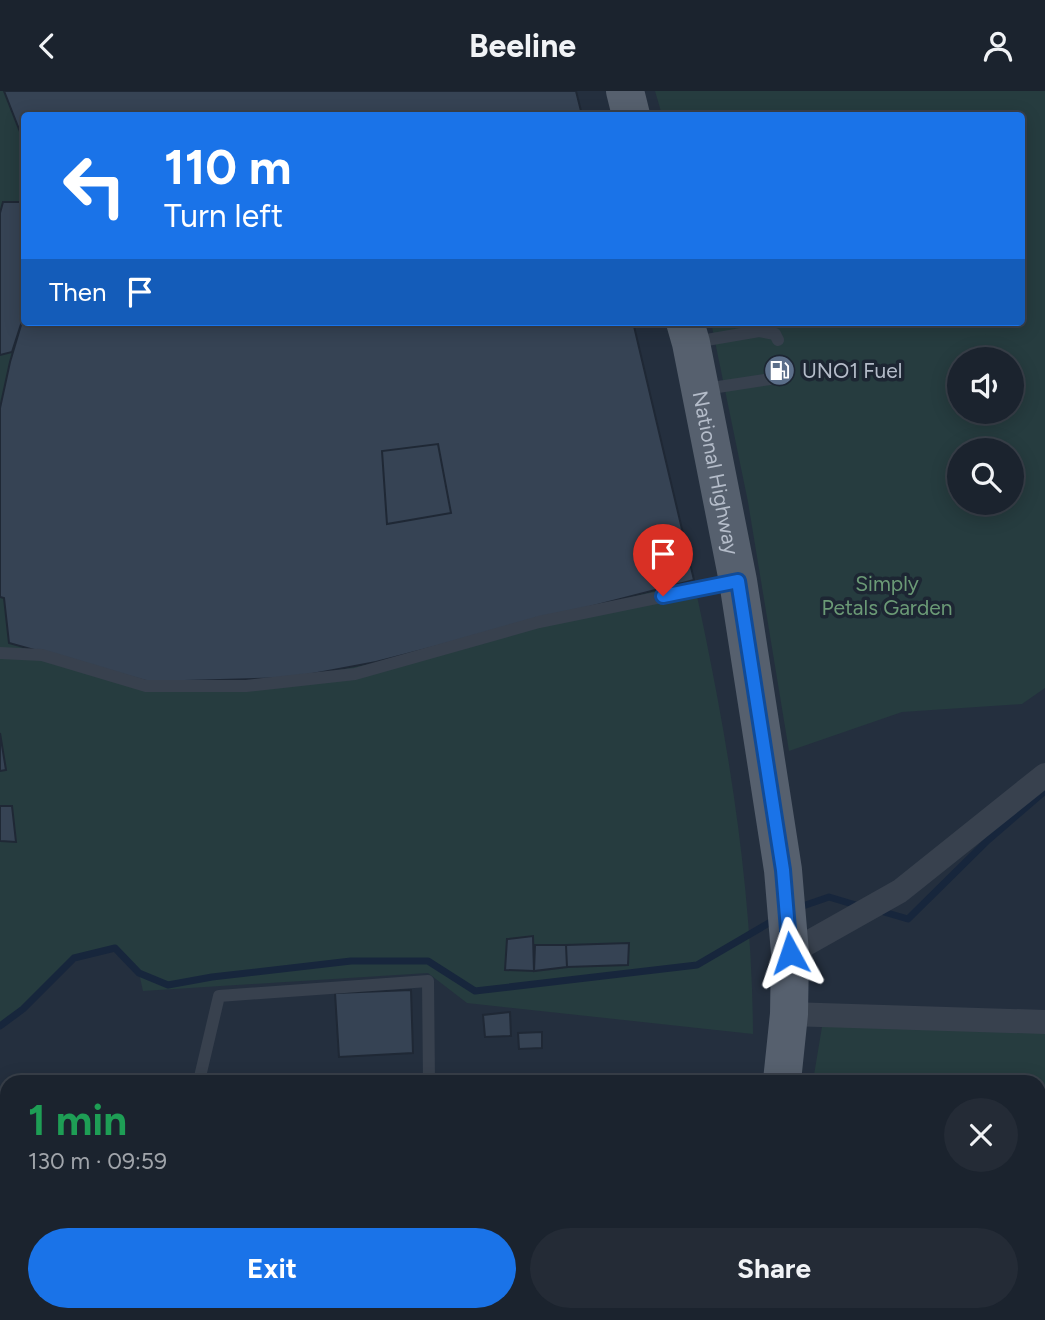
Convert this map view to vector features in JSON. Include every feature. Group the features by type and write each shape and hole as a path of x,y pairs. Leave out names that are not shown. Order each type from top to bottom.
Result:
{"main road":[{"path":"625,91 630,112"},
{"name":"National Highway","path":"688,332 738,581 783,870 789,941 789,1014 783,1075"}],"street":[{"path":"789,941 900,891 1045,775"},
{"path":"789,1014 1045,1022"}],"lane":[{"path":"688,332 760,331 775,334 778,340"},
{"path":"700,389 776,378 780,376 781,365"},
{"path":"0,653 42,655 146,686 246,686 355,674 539,622 738,581"},
{"path":"200,1075 219,996 428,981 429,1075"}],"green space":[{"path":"0,91 576,91 581,112 21,112 21,326 634,326 695,586 729,765 742,855 750,944 753,1034 467,1003 428,973 143,991 139,973 115,948 74,958 23,1009 0,1026"},
{"name":"Simply Petals Garden","path":"655,91 1045,91 1045,688 1022,704 902,712 789,751 748,502 712,326 1025,326 1025,112 661,112"},
{"path":"823,1021 1045,1027 1045,1075 814,1075"}],"building":[{"path":"4,91 576,91 581,112 21,112 21,134"},
{"path":"3,202 21,202 21,324 12,352 0,355 0,213"},
{"path":"21,325 634,326 694,580 376,662 291,678 149,682 9,643 4,598 0,597 0,408"},
{"path":"438,444 451,513 387,524 382,451"},
{"path":"0,733 6,770 0,771"},
{"path":"0,806 12,806 16,842 0,841"},
{"path":"533,936 534,971 505,970 507,939"},
{"path":"629,943 628,965 567,967 566,945"},
{"path":"535,945 566,945 567,967 534,971"},
{"path":"411,990 413,1053 339,1057 335,993"},
{"path":"510,1012 511,1036 485,1037 483,1015"},
{"path":"542,1032 542,1048 519,1049 518,1033"}],"waterway":[{"path":"877,910 908,919 988,840 1045,791"},
{"path":"797,908 829,897 859,906"},
{"path":"0,1026 23,1009 74,958 115,948 139,973 168,985 212,977 351,961 428,961 475,991 697,965 774,920"}],"place":[{"name":"UNO1 Fuel","path":"779,370"}],"route":[{"path":"663,596 738,581 783,870 790,953"}]}
